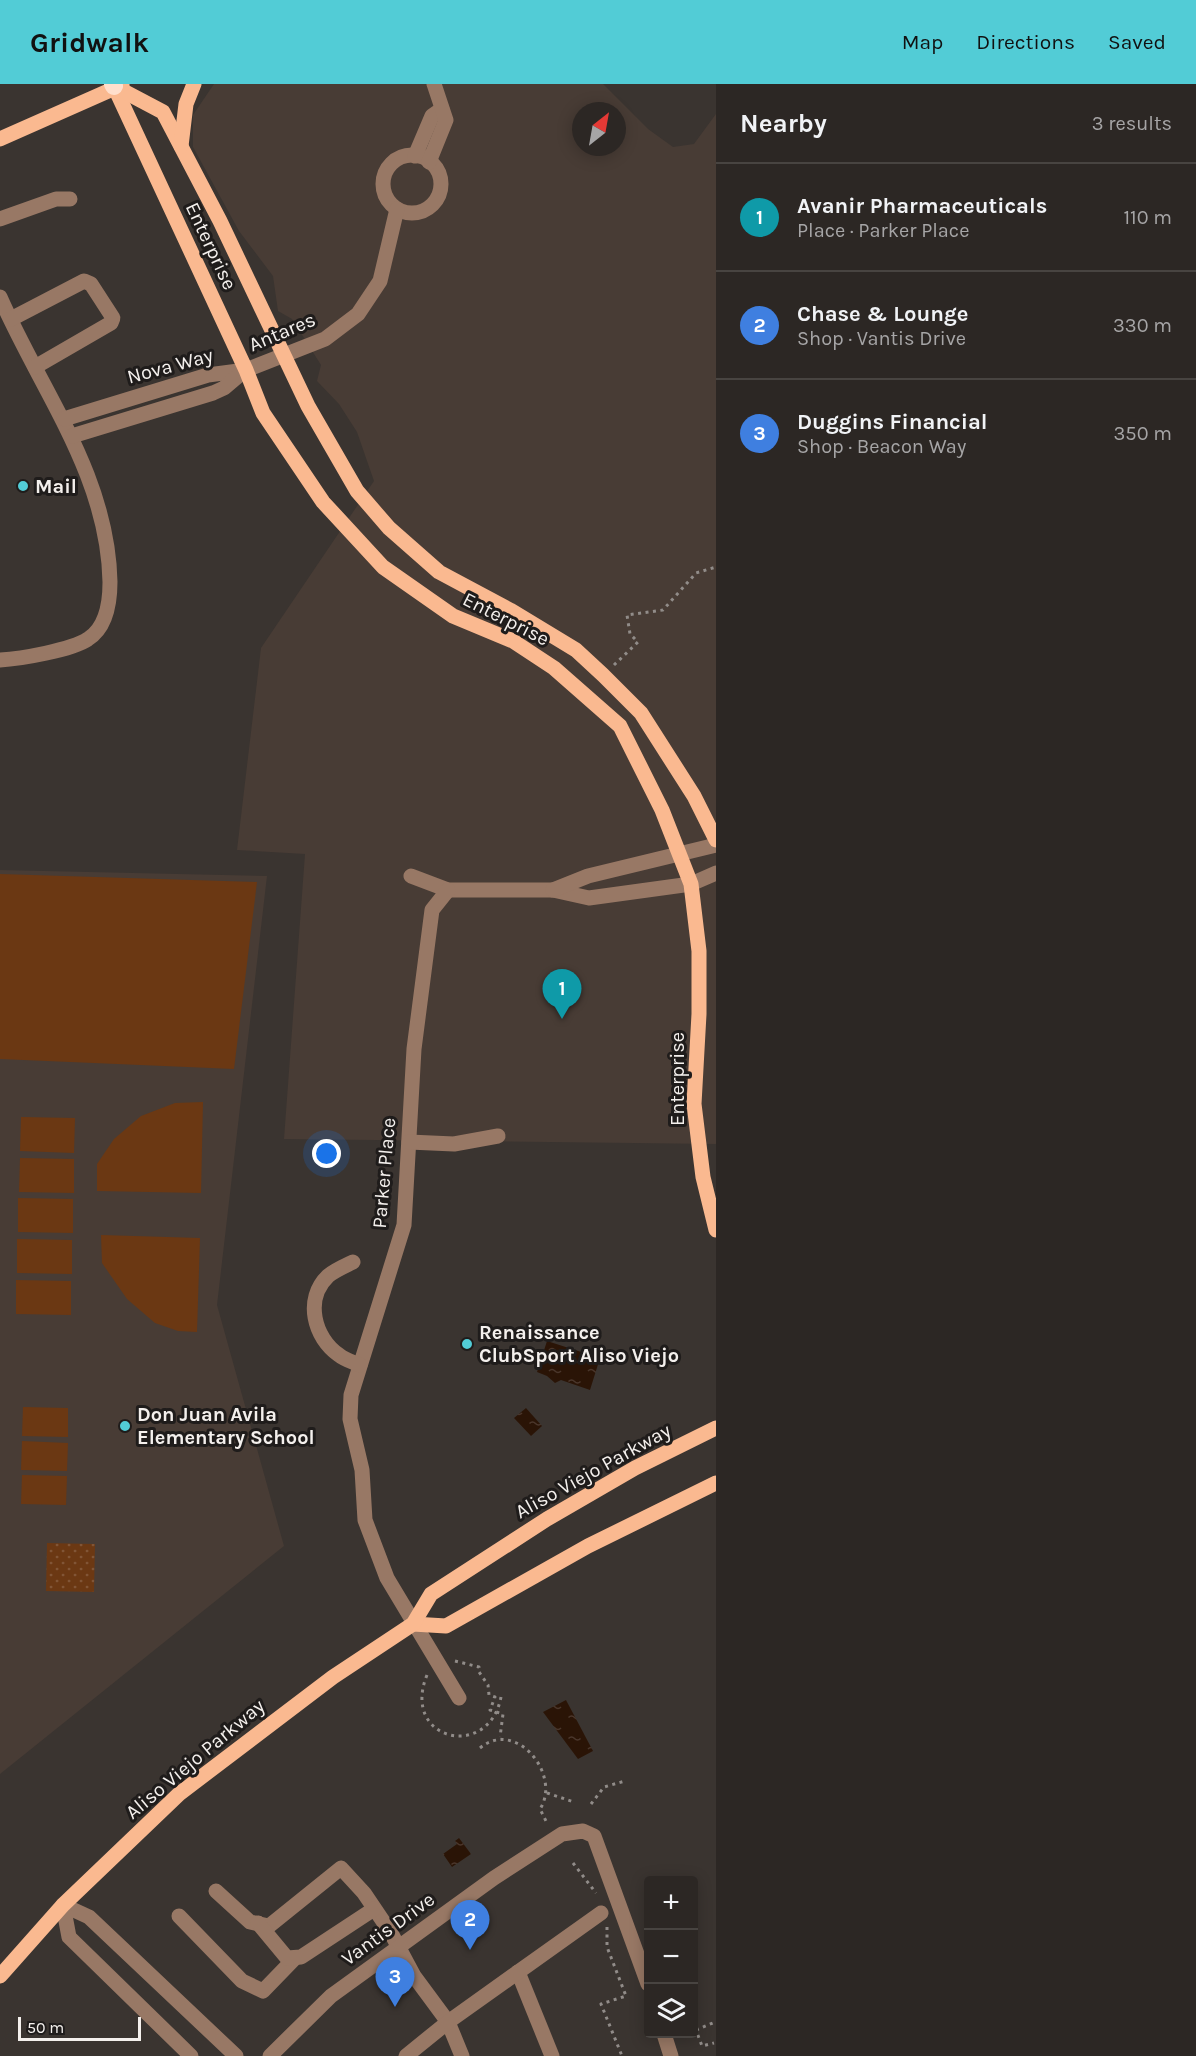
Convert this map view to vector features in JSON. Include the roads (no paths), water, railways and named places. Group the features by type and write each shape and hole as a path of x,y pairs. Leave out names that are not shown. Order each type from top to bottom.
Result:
{"main road":[{"path":"0,139 117,84"},
{"name":"Enterprise","path":"117,84 163,112 308,406 357,491 390,528 439,572 510,609 576,650 603,675 641,713 694,796 716,840"},
{"name":"Enterprise","path":"117,84 246,370 263,413 323,502 383,567 453,616 513,641 554,668 621,726 662,810 691,884 699,951 699,1014 694,1104 703,1177 716,1230"},
{"path":"181,146 186,104 194,84"},
{"name":"Aliso Viejo Parkway","path":"0,1976 63,1905 179,1794 325,1683 412,1624 431,1594 547,1519 635,1468 716,1428"},
{"path":"412,1624 446,1626 588,1546 716,1483"}],"street":[{"path":"422,159 432,116 442,109 434,84"},
{"path":"422,159 440,179 440,188 434,203 420,211 405,212 397,209 386,198 384,174 394,161 422,159"},
{"path":"0,219 56,199 70,199"},
{"name":"Antares","path":"246,370 325,339 358,314 380,281 397,209"},
{"path":"11,319 84,281 91,284 113,318 111,323 35,367"},
{"path":"0,297 64,419 98,503 110,558 111,603 102,623 88,639 42,654 0,660"},
{"name":"Nova Way","path":"64,419 208,375 246,370"},
{"name":"Nova Way","path":"72,436 213,393 224,388 246,370"},
{"path":"553,890 588,876 716,845"},
{"path":"411,876 448,890 553,890 589,898 691,884 716,873"},
{"name":"Parker Place","path":"448,890 432,910 414,1049 404,1226 351,1395 350,1419 362,1470 365,1520 387,1578 412,1624 459,1698"},
{"path":"409,1142 454,1144 498,1136"},
{"path":"353,1262 328,1276 321,1286 314,1313 317,1328 333,1351 342,1358 360,1365"},
{"name":"Vantis Drive","path":"270,2056 331,1996 399,1949 494,1878 562,1834 583,1831 594,1836 644,1973"},
{"path":"216,1891 250,1922 269,1926 341,1868 374,1908 414,1976 448,2022 462,2056"},
{"path":"63,1905 69,1937 191,2056"},
{"path":"63,1905 89,1917 236,2056"},
{"path":"258,1923 287,1958 295,1958 301,1957 374,1908"},
{"path":"406,2056 448,2022 603,1913"},
{"path":"179,1916 242,1981 263,1991 295,1958"},
{"path":"518,1972 552,2056"},
{"path":"665,2038 671,2056"}],"water":[{"path":"547,1341 600,1358 590,1390 561,1380 555,1383 547,1376 537,1372"},
{"path":"526,1408 542,1426 531,1436 514,1418"},
{"path":"566,1700 593,1751 578,1759 543,1712"},
{"path":"459,1838 471,1854 452,1867 443,1854 457,1844 455,1841"}],"place":[{"name":"Mail","path":"23,486"},
{"name":"Avanir Pharmaceuticals","path":"562,1019"},
{"name":"Renaissance ClubSport Aliso Viejo","path":"467,1344"},
{"name":"Don Juan Avila Elementary School","path":"125,1426"},
{"name":"Chase & Lounge","path":"470,1950"},
{"name":"Duggins Financial","path":"395,2007"}]}
